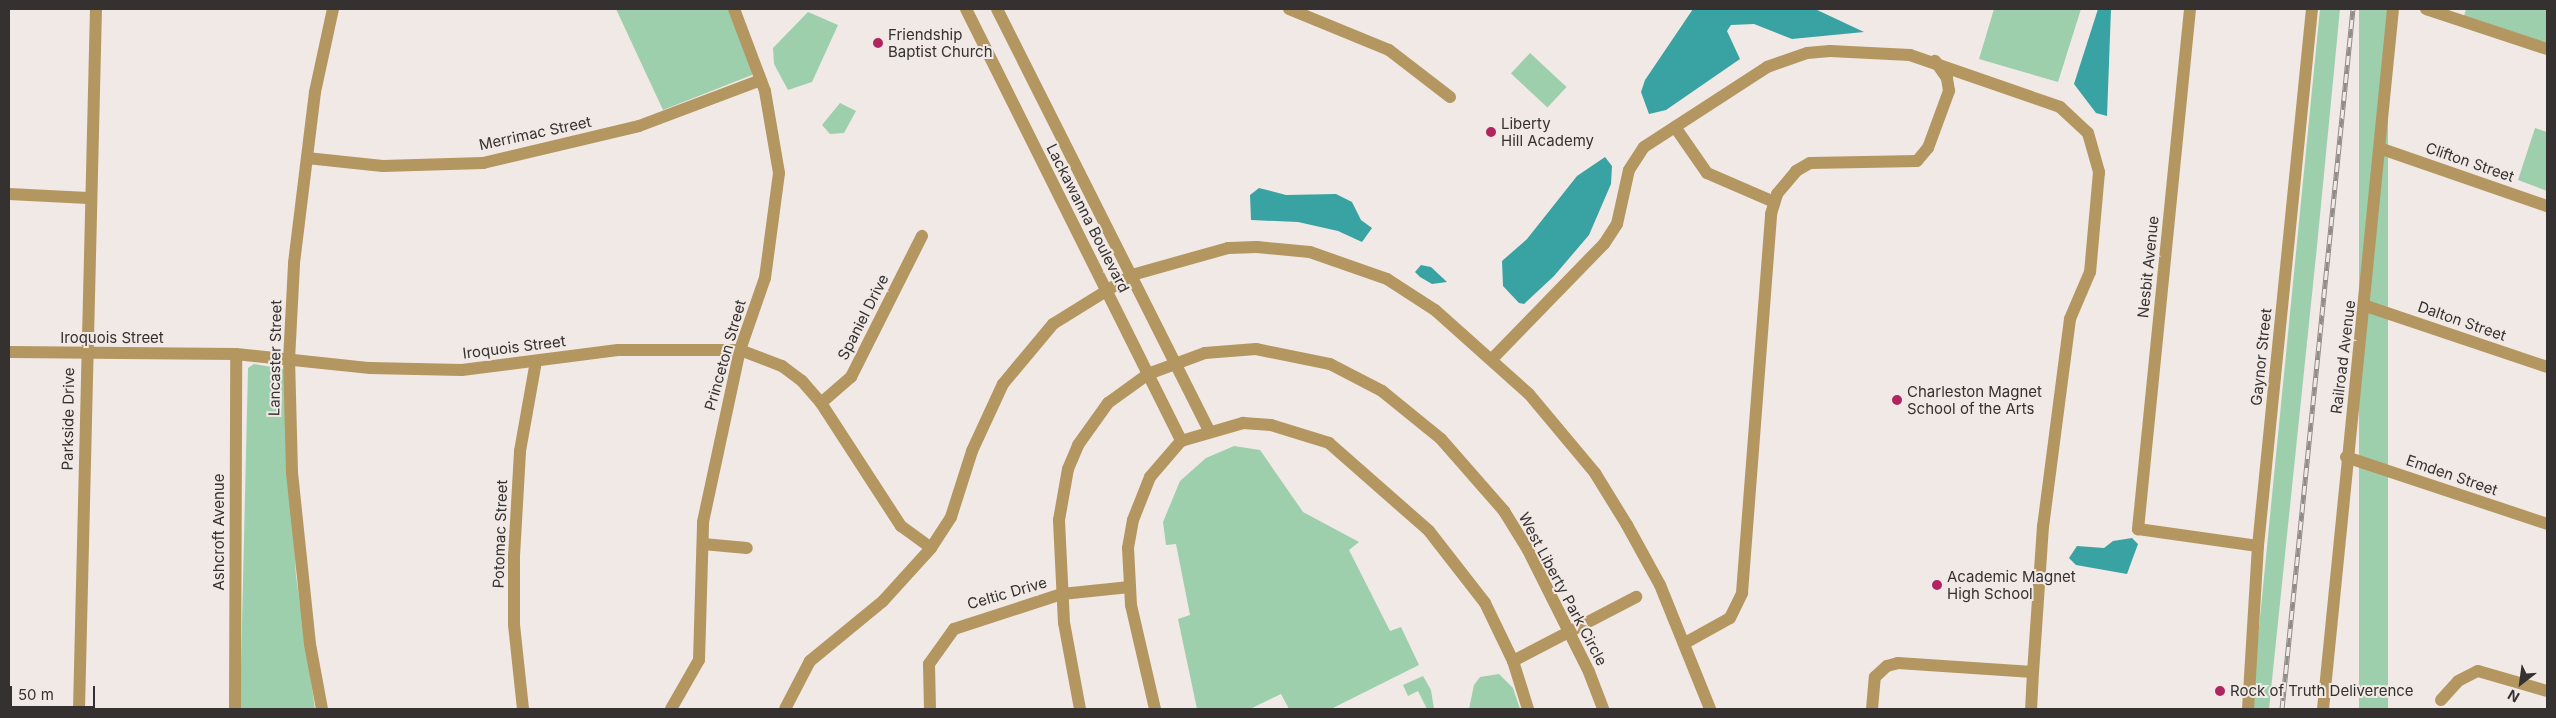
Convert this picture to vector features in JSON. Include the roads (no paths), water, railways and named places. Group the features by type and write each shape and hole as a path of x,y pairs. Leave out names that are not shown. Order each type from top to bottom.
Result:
{"street":[{"name":"Parkside Drive","path":"79,709 88,198 96,9"},
{"name":"Lancaster Street","path":"322,709 310,644 292,472 289,360 294,263 307,158 332,9"},
{"name":"Princeton Street","path":"671,709 699,660 703,522 740,350 765,278 779,173 761,80 734,9"},
{"name":"Lackawanna Boulevard","path":"966,9 1181,441"},
{"name":"Lackawanna Boulevard","path":"997,9 1209,430"},
{"path":"1289,9 1389,50 1450,97"},
{"name":"Nesbit Avenue","path":"2190,9 2138,529 2258,546"},
{"name":"Gaynor Street","path":"2248,709 2258,546 2312,9"},
{"name":"Railroad Avenue","path":"2323,709 2346,457 2366,306 2382,149 2393,9"},
{"path":"2426,9 2547,49"},
{"path":"1492,359 1604,244 1617,224 1635,158 1675,127 1744,79 1807,53 1910,55 1934,61 2068,112 2088,133 2099,172 2090,272 2070,319 2043,526 2031,709"},
{"path":"1685,643 1730,618 1742,593 1774,202 1786,181 1810,163 1917,161 1928,148 1949,91 1947,78 1934,61"},
{"name":"Merrimac Street","path":"307,158 383,166 483,163 639,126 761,80"},
{"path":"1675,127 1707,173 1774,202"},
{"name":"Clifton Street","path":"2382,149 2547,206"},
{"path":"9,194 88,198"},
{"name":"Spaniel Drive","path":"821,403 851,377 922,236"},
{"path":"785,709 810,661 883,601 931,548 951,517 972,450 1003,384 1053,324 1105,288 1132,275 1228,248 1310,252 1387,279 1435,310 1529,394 1594,473 1660,585 1710,709"},
{"name":"Dalton Street","path":"2366,306 2547,367"},
{"name":"Iroquois Street","path":"9,352 86,355 236,354 289,360 462,370 618,350 740,350 782,366 821,403 901,526 931,548"},
{"name":"West Liberty Park Circle","path":"1080,709 1062,594 1059,520 1068,469 1086,431 1108,404 1148,374 1175,363 1232,350 1277,350 1330,364 1382,391 1441,439 1504,512 1570,632 1603,709"},
{"name":"Ashcroft Avenue","path":"235,709 236,354"},
{"name":"Potomac Street","path":"523,709 514,625 514,556 520,451 536,362"},
{"path":"1155,709 1130,587 1128,548 1133,520 1150,477 1181,441 1209,430 1243,423 1271,424 1329,443 1354,462 1429,531 1486,604 1513,661 1528,709"},
{"name":"Emden Street","path":"2346,457 2547,524"},
{"path":"703,544 747,548"},
{"name":"Celtic Drive","path":"930,709 929,664 954,629 1062,594 1130,587"},
{"path":"1513,661 1636,597"},
{"path":"1872,709 1875,677 1887,666 2033,672"},
{"path":"2441,700 2458,681 2478,671 2547,691"}],"water":[{"path":"1693,9 1815,9 1864,32 1792,39 1754,24 1731,25 1727,31 1740,59 1666,110 1649,114 1641,92 1645,80"},
{"path":"2098,9 2111,9 2107,116 2096,113 2074,84"},
{"path":"1605,157 1612,166 1611,184 1589,235 1554,276 1524,304 1519,303 1503,286 1502,261 1527,239 1577,176"},
{"path":"1259,188 1286,195 1336,194 1352,202 1361,220 1372,228 1362,242 1338,231 1298,222 1251,220 1250,195"},
{"path":"1421,265 1431,267 1447,282 1432,284 1420,277 1415,272"},
{"path":"2132,538 2138,544 2127,574 2076,565 2069,558 2077,546 2104,548 2113,541"}],"railway":[{"path":"2282,709 2353,9"}],"place":[{"name":"Friendship Baptist Church","path":"878,43"},
{"name":"Liberty Hill Academy","path":"1491,132"},
{"name":"Charleston Magnet School of the Arts","path":"1897,400"},
{"name":"Academic Magnet High School","path":"1937,585"},
{"name":"Rock of Truth Deliverence","path":"2220,691"}]}
